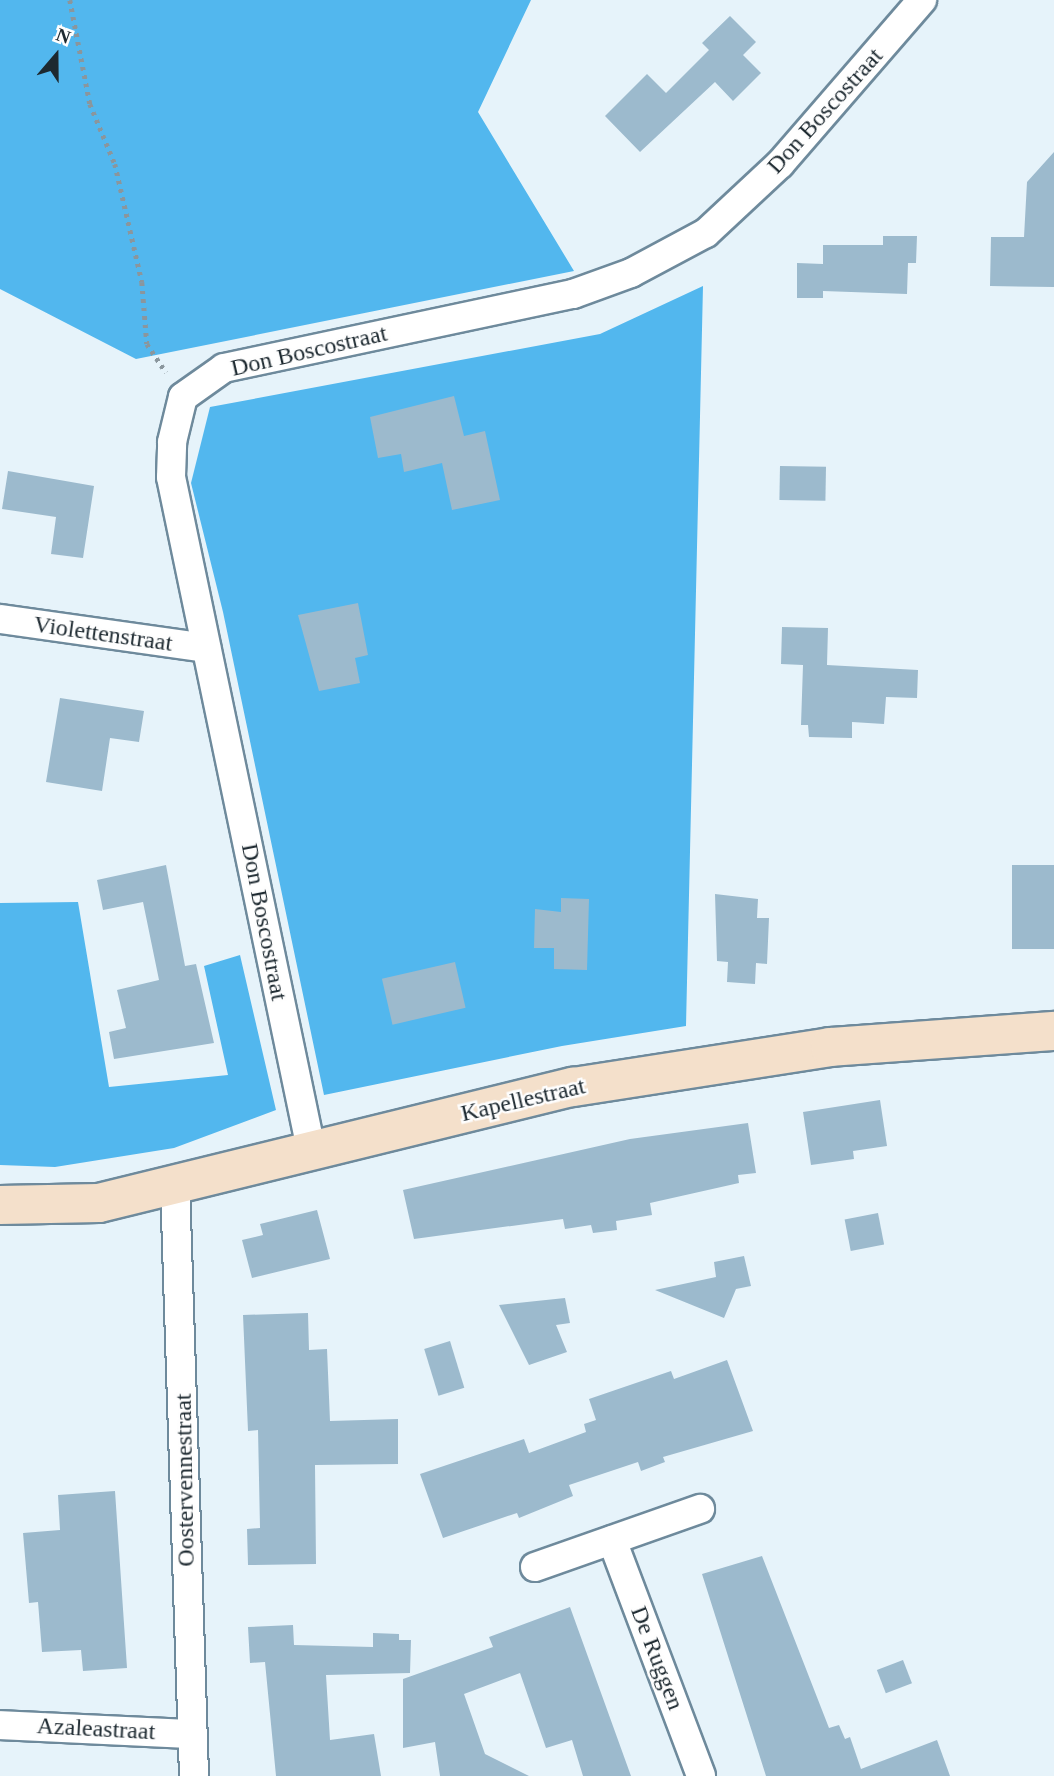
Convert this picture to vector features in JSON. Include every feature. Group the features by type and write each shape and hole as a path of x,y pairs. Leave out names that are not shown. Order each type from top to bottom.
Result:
{"street":[{"name":"Don Boscostraat","path":"311,1149 171,477 173,442 183,397 225,368 573,294 631,273 706,233 780,163 922,0"},
{"name":"Violettenstraat","path":"0,619 206,648"},
{"name":"Kapellestraat","path":"0,1205 99,1203 573,1087 830,1047 1054,1031"},
{"name":"Oostervennestraat","path":"176,1184 194,1776"},
{"path":"535,1567 700,1509"},
{"name":"De Ruggen","path":"612,1540 701,1776"},
{"name":"Azaleastraat","path":"0,1725 191,1734"}],"path":[{"path":"70,0 90,104 115,163 142,282 147,344 183,397"}],"shaded area":[{"path":"0,0 531,0 478,112 574,271 136,359 0,289"},
{"path":"703,286 686,1026 562,1046 324,1095 223,612 191,483 210,407 600,334"},
{"path":"78,902 109,1087 228,1075 204,966 240,955 276,1110 174,1148 55,1167 0,1165 0,903"}],"building":[{"path":"730,16 756,42 743,55 761,73 733,101 715,82 640,152 605,116 647,74 666,93 709,50 702,43"},
{"path":"1054,152 1054,287 990,286 991,237 1024,237 1027,182"},
{"path":"883,236 917,236 916,263 908,263 907,294 823,291 823,298 797,298 797,263 823,264 823,245 883,245"},
{"path":"454,396 464,436 485,431 500,500 452,510 442,463 404,472 401,454 378,458 370,417"},
{"path":"780,466 826,467 825,501 779,500"},
{"path":"8,471 94,486 83,558 51,554 56,517 2,509"},
{"path":"358,603 368,655 355,658 360,683 319,691 298,615"},
{"path":"782,627 828,628 827,665 918,670 917,698 886,697 884,724 852,722 852,738 809,737 808,725 801,725 803,665 781,664"},
{"path":"60,698 144,711 139,742 110,738 102,791 46,782"},
{"path":"166,865 185,966 196,964 214,1043 114,1059 109,1032 126,1028 117,990 159,980 143,902 103,910 97,880"},
{"path":"1012,865 1054,865 1054,949 1012,949"},
{"path":"715,894 758,899 757,918 769,918 767,964 756,963 755,984 727,982 728,962 717,961"},
{"path":"561,898 589,899 587,970 554,969 554,948 534,948 535,909 561,912"},
{"path":"455,962 466,1008 392,1025 382,979"},
{"path":"880,1100 887,1146 853,1151 854,1159 811,1165 803,1112"},
{"path":"748,1123 756,1173 738,1175 739,1183 650,1203 652,1215 616,1221 617,1230 593,1233 591,1225 565,1229 563,1219 414,1239 403,1190 630,1139"},
{"path":"317,1210 330,1259 252,1278 242,1240 263,1235 260,1224"},
{"path":"878,1213 884,1244 851,1251 845,1219"},
{"path":"744,1256 751,1286 736,1289 724,1318 655,1290 716,1277 714,1262"},
{"path":"565,1298 570,1323 556,1325 567,1352 529,1365 499,1305"},
{"path":"308,1313 309,1350 327,1349 330,1421 398,1419 398,1464 315,1465 316,1564 248,1565 247,1529 260,1528 258,1430 248,1431 243,1315"},
{"path":"450,1341 464,1388 439,1396 424,1349"},
{"path":"727,1360 753,1431 663,1457 665,1462 641,1471 638,1462 569,1485 573,1496 519,1518 517,1513 443,1538 420,1474 524,1439 529,1453 586,1432 584,1424 596,1420 589,1399 671,1371 674,1379"},
{"path":"115,1491 127,1668 83,1671 81,1650 42,1652 38,1602 29,1603 23,1533 60,1530 58,1495"},
{"path":"762,1556 829,1728 839,1725 845,1739 850,1737 861,1769 937,1740 950,1776 766,1776 702,1574"},
{"path":"570,1607 631,1776 583,1776 572,1740 546,1748 520,1673 464,1694 485,1754 529,1776 440,1776 435,1742 403,1748 403,1679 493,1647 489,1637"},
{"path":"293,1625 294,1645 373,1647 373,1633 399,1634 399,1640 411,1640 410,1673 326,1675 330,1740 374,1734 381,1776 276,1776 265,1662 250,1663 248,1627"},
{"path":"903,1660 912,1683 886,1693 877,1670"}]}
